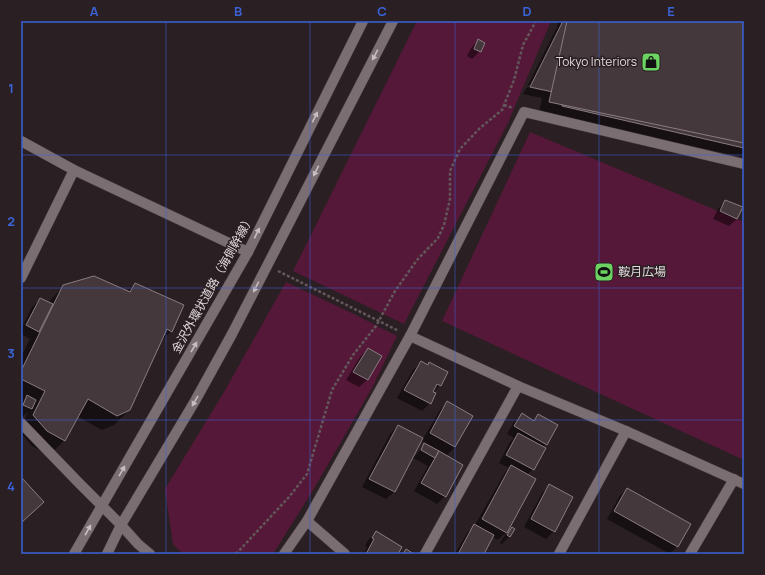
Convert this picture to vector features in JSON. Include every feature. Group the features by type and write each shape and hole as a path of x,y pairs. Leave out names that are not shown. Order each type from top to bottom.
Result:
{"street":[{"name":"金沢外環状道路（海側幹線）","path":"74,554 248,252 363,21"},
{"path":"107,554 121,525 195,402 232,334 393,21"},
{"path":"284,554 307,521 410,336 524,112 744,164"},
{"path":"21,141 74,170 248,252"},
{"path":"21,278 74,170"},
{"path":"410,336 518,386 626,431 744,484"},
{"path":"426,554 518,386"},
{"path":"21,423 102,505 138,544 150,554"},
{"path":"560,554 626,431"},
{"path":"690,554 734,479"},
{"path":"307,521 345,554"}],"path":[{"path":"236,554 289,497 307,474 332,390 353,356 376,326 378,320 396,291 417,260 438,238 444,226 450,199 450,171 460,149 480,128 502,110 514,80 523,45 536,21"},
{"path":"267,266 410,336"}],"shaded area":[{"path":"417,21 551,21 507,125 404,324 293,271"},
{"name":"鞍月広場","path":"530,132 744,222 744,460 442,321"},
{"path":"286,282 397,336 372,388 312,492 273,554 183,554 173,544 165,489 224,392"}],"building":[{"name":"Tokyo Interiors","path":"563,21 744,21 744,148 562,106 560,103 562,94 530,87"},
{"name":"Tokyo Interiors","path":"567,21 744,21 744,143 549,102"},
{"path":"478,39 485,43 481,52 474,49"},
{"path":"725,200 743,207 737,219 720,211"},
{"path":"94,276 130,292 135,283 184,305 172,332 167,329 130,410 117,416 88,399 65,441 47,431 33,415 45,391 21,379 21,371 63,285"},
{"path":"40,298 53,304 39,332 26,325"},
{"path":"368,348 382,356 368,380 353,372"},
{"path":"421,361 428,365 429,362 448,372 441,386 437,384 433,392 436,393 431,404 404,390"},
{"path":"27,395 36,400 32,409 23,405"},
{"path":"447,401 473,416 455,447 430,433"},
{"path":"522,413 534,421 538,414 558,425 547,445 514,426"},
{"path":"398,425 423,438 395,492 369,479"},
{"path":"518,433 546,448 534,470 506,455"},
{"path":"424,443 439,451 435,458 421,450"},
{"path":"439,451 463,465 446,497 421,483"},
{"path":"511,465 536,479 507,533 482,519"},
{"path":"21,477 44,502 21,523"},
{"path":"549,484 573,497 555,532 531,519"},
{"path":"627,488 691,524 678,547 614,511"},
{"path":"474,524 494,535 484,554 458,554"},
{"path":"512,527 515,529 510,537 507,535"},
{"path":"376,531 402,547 398,554 366,554 374,539 372,538"},
{"path":"406,549 414,554 403,554"}],"place":[{"name":"Tokyo Interiors","path":"651,62"},
{"name":"鞍月広場","path":"604,272"}]}
